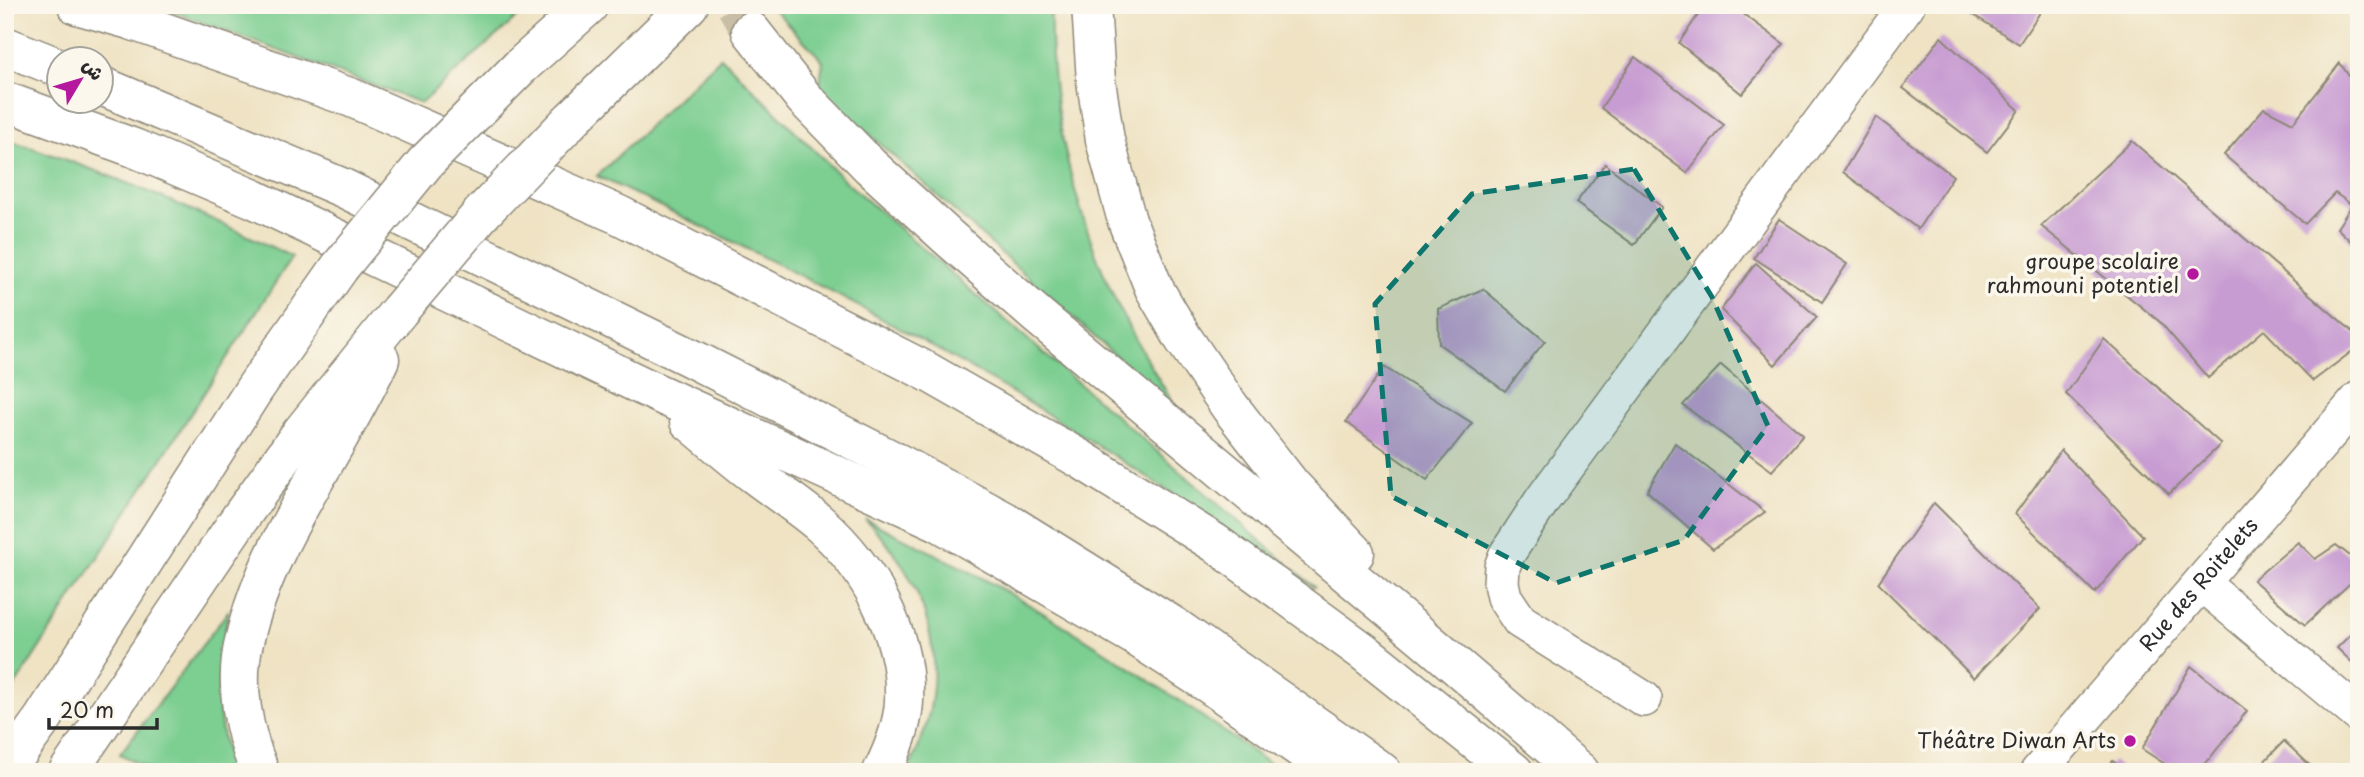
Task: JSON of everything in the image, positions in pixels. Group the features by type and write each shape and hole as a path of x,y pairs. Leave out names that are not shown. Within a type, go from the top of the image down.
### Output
{"highway":[{"path":"78,5 130,20 352,98 619,215 926,371 1082,460 1215,543 1364,652 1514,772"},
{"path":"5,771 42,720 255,388 340,267 425,163 520,67 589,5"},
{"path":"75,762 240,518 301,433 399,312 481,214 570,121 689,5"},
{"path":"1091,5 1096,81 1105,140 1127,221 1154,288 1182,338 1230,408 1291,485 1357,555 1425,639"},
{"path":"751,31 804,98 870,166 949,238 1580,772"},
{"path":"5,46 46,62"},
{"path":"116,92 343,188 900,464 1005,521 1175,626 1382,772"},
{"path":"5,102 134,148 254,199 655,392 951,528 1135,636 1209,684 1334,772"},
{"path":"260,772 245,729 240,686 243,643 274,556 357,407 380,361 399,312"},
{"path":"655,392 821,525 851,557 878,596 891,626 902,668 904,702 898,731 882,772"}],"street":[{"path":"1644,699 1520,621 1503,597 1502,575 1507,554 1543,499 1906,5"},
{"name":"Rue des Roitelets","path":"2038,772 2359,398"},
{"path":"2201,583 2359,715"}],"highlighted area":[{"path":"1634,169 1712,297 1768,426 1684,540 1556,583 1391,496 1375,304 1472,194"}],"green space":[{"path":"155,5 531,5 421,103"},
{"path":"770,5 1051,5 1054,83 1067,161 1077,199 1103,273 1119,308 1180,414 819,89 823,61"},
{"path":"721,57 846,182 1315,588 1098,446 965,365 783,267 597,176"},
{"path":"5,139 79,164 151,193 292,257 5,701"},
{"path":"865,519 980,577 1058,622 1171,695 1281,772 907,772 922,738 931,704 934,671 931,638 922,606 908,575 889,546"},
{"path":"229,610 219,691 222,732 233,772 154,772 120,754"}],"building":[{"path":"1705,5 1731,5 1784,44 1742,94 1679,43"},
{"path":"1958,5 2045,5 2019,44"},
{"path":"1941,37 2019,110 1987,152 1903,88"},
{"path":"1635,57 1724,125 1687,173 1601,108"},
{"path":"2340,63 2359,91 2359,249 2337,228 2352,205 2335,193 2305,224 2224,155 2264,108 2293,123"},
{"path":"1876,117 1953,176 1918,229 1843,172"},
{"name":"groupe scolaire rahmouni potentiel","path":"2132,141 2359,337 2359,346 2313,381 2264,330 2208,378 2160,322 2041,226"},
{"path":"1605,164 1662,207 1634,245 1576,203"},
{"path":"1779,219 1847,264 1822,302 1754,258"},
{"path":"1756,263 1817,317 1775,365 1721,310"},
{"path":"1483,289 1545,341 1505,391 1439,344 1438,309"},
{"path":"2104,339 2221,444 2169,494 2066,394"},
{"path":"1721,365 1803,435 1772,471 1683,405"},
{"path":"1384,367 1472,423 1427,480 1346,422"},
{"path":"1675,443 1765,512 1713,549 1647,491"},
{"path":"2061,450 2143,536 2095,593 2015,514"},
{"path":"1934,503 2040,609 1974,678 1878,583"},
{"path":"2298,542 2315,559 2336,545 2359,563 2359,575 2305,625 2253,580"},
{"path":"2359,626 2359,669 2337,648"},
{"path":"2191,666 2247,711 2199,772 2177,772 2142,749"},
{"path":"2284,741 2317,772 2254,772"},
{"path":"2113,761 2125,772 2102,772"}],"tunnel":[{"path":"735,5 751,31"}],"place":[{"name":"groupe scolaire rahmouni potentiel","path":"2193,274"},
{"name":"Théâtre Diwan Arts","path":"2130,741"}]}
